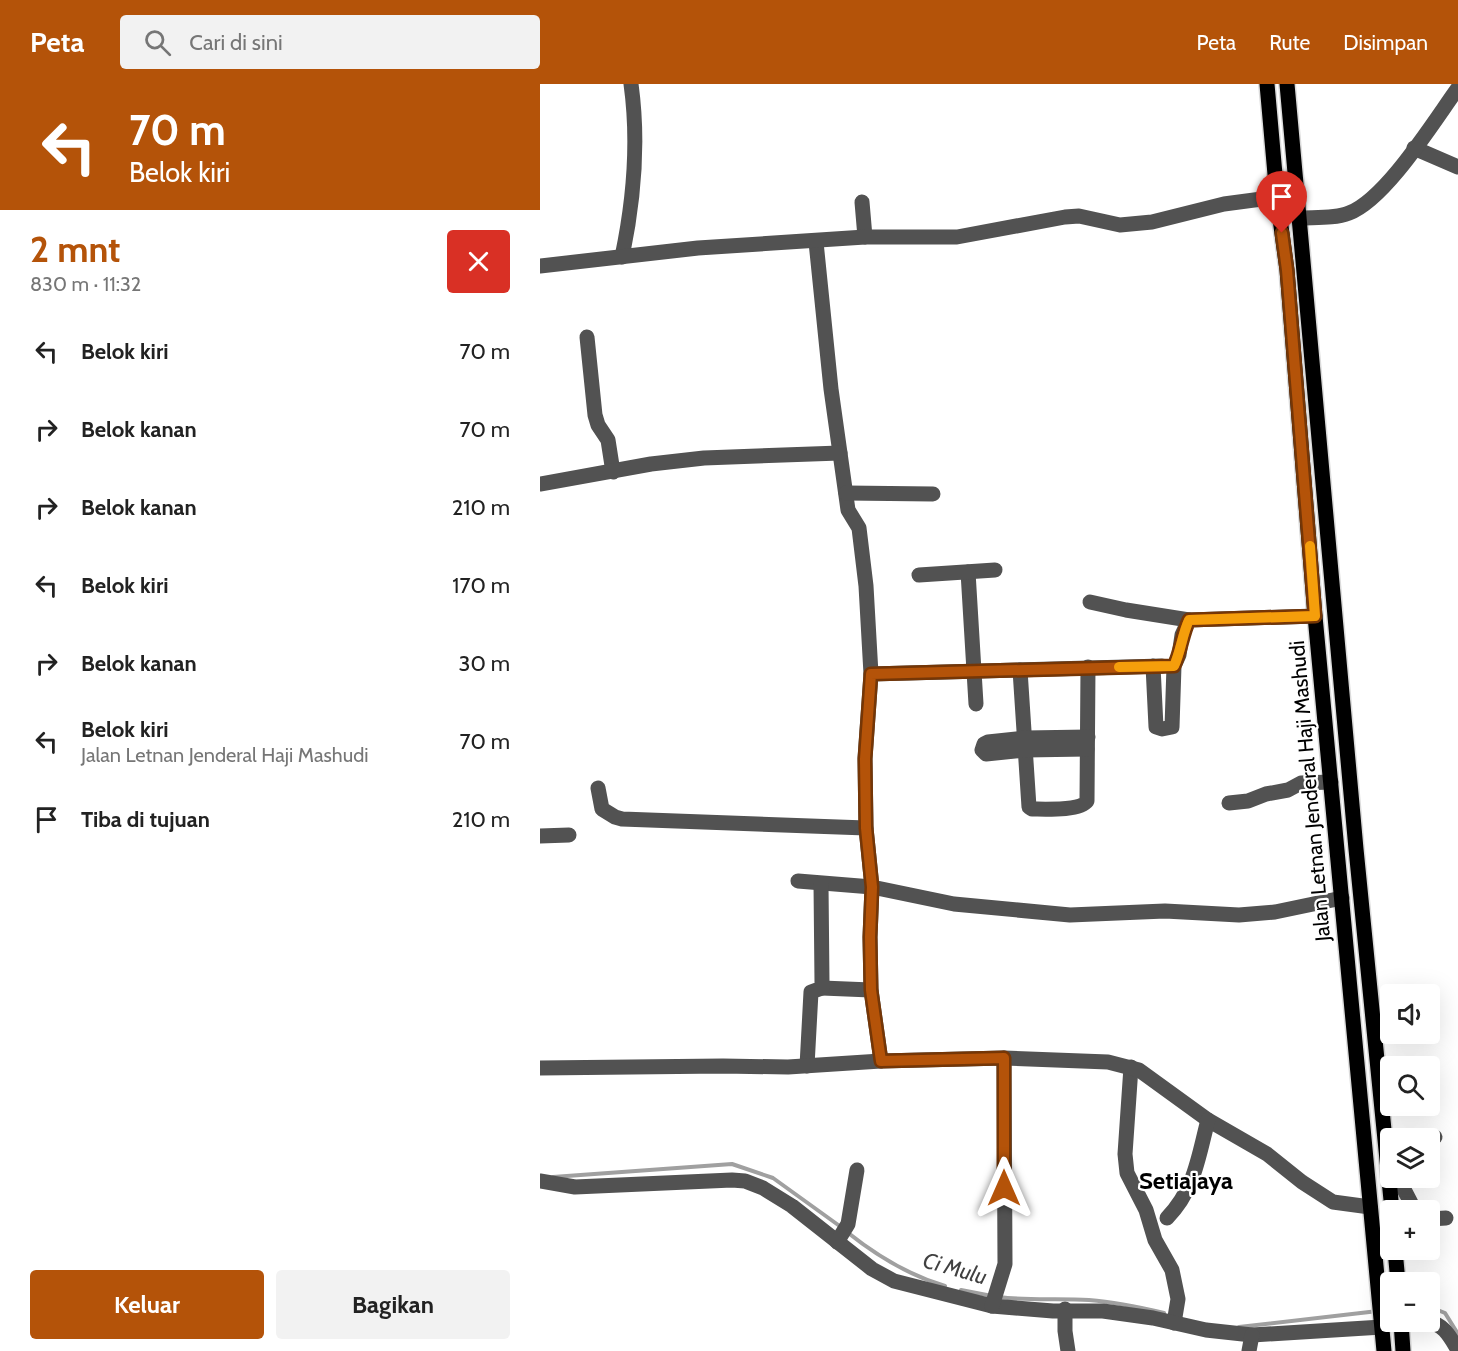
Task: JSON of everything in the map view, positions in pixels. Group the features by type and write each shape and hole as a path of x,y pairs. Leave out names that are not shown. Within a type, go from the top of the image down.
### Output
{"main road":[{"name":"Jalan Letnan Jenderal Haji Mashudi","path":"1267,84 1287,270 1315,616 1380,1309"},
{"name":"Jalan Letnan Jenderal Haji Mashudi","path":"1287,84 1356,849 1386,1128"},
{"path":"1269,107 1289,105"},
{"name":"Jalan Letnan Jenderal Haji Mashudi","path":"1382,1332 1384,1351"},
{"path":"1402,1332 1403,1351"}],"street":[{"path":"622,257 630,220 634,165 634,106 631,84"},
{"path":"1298,218 1338,217 1362,207 1390,181 1458,88"},
{"path":"1414,148 1458,167"},
{"path":"540,266 698,248 865,237 957,237 1079,216 1120,225 1152,222 1224,204 1278,197"},
{"path":"862,202 865,237"},
{"path":"816,242 831,389 848,510 859,528 866,586 871,674 865,759 866,828 872,887 871,990 881,1061"},
{"path":"587,337 595,416 608,440 613,472"},
{"path":"540,484 651,464 704,458 840,453"},
{"path":"846,493 933,494"},
{"path":"919,575 996,570"},
{"path":"968,572 975,704"},
{"path":"1090,602 1189,620 1315,616"},
{"path":"1153,666 1156,727 1162,729 1172,727 1174,666 1189,620"},
{"path":"871,674 1174,666"},
{"path":"1020,670 1030,808 1070,808 1085,805 1087,796 1088,667"},
{"path":"1025,744 1087,743"},
{"path":"1229,803 1248,801 1266,794 1288,790 1301,783 1331,782"},
{"path":"598,789 602,809 622,819 866,828"},
{"path":"540,836 569,835"},
{"path":"798,881 872,887 954,904 1070,915 1165,911 1239,915 1275,912 1342,898"},
{"path":"821,884 822,988"},
{"path":"807,1066 813,990 822,988 871,990"},
{"path":"540,1068 807,1066 881,1061 1004,1058 1087,1060 1131,1067 1161,1084 1208,1120 1268,1154 1302,1182 1333,1202 1370,1207"},
{"path":"994,1302 1002,1279 1006,1250 1004,1058"},
{"path":"1131,1067 1125,1154 1127,1173 1146,1210 1155,1240 1172,1270 1177,1291 1176,1317"},
{"path":"1167,1218 1190,1188 1208,1120"},
{"path":"843,1233 857,1170"},
{"path":"540,1181 575,1187 745,1181 764,1188 843,1233 872,1269 894,1281 994,1302 1059,1310 1176,1317 1206,1330 1252,1335 1380,1326"},
{"path":"1440,1218 1446,1218"},
{"path":"1059,1310 1068,1351"},
{"path":"1440,1326 1458,1350"},
{"path":"1249,1351 1252,1335"}],"waterway":[{"name":"Ci Mulu","path":"553,1177 732,1164 773,1178 841,1227"},
{"name":"Ci Mulu","path":"847,1232 893,1264 945,1286"},
{"name":"Ci Mulu","path":"961,1290 992,1296"},
{"name":"Ci Mulu","path":"999,1297 1099,1301 1164,1313"},
{"name":"Ci Mulu","path":"1239,1327 1378,1311"},
{"name":"Ci Mulu","path":"1440,1311 1445,1313 1458,1334"}],"slow traffic":[{"path":"1119,667 1174,666 1189,620 1315,616 1310,546"}],"district":[{"name":"Setiajaya","path":"1186,1181"}],"route":[{"path":"1004,1188 1004,1058 881,1061 871,990 872,887 866,828 865,759 871,674 1174,666 1189,620 1315,616 1287,270 1282,233"}]}
